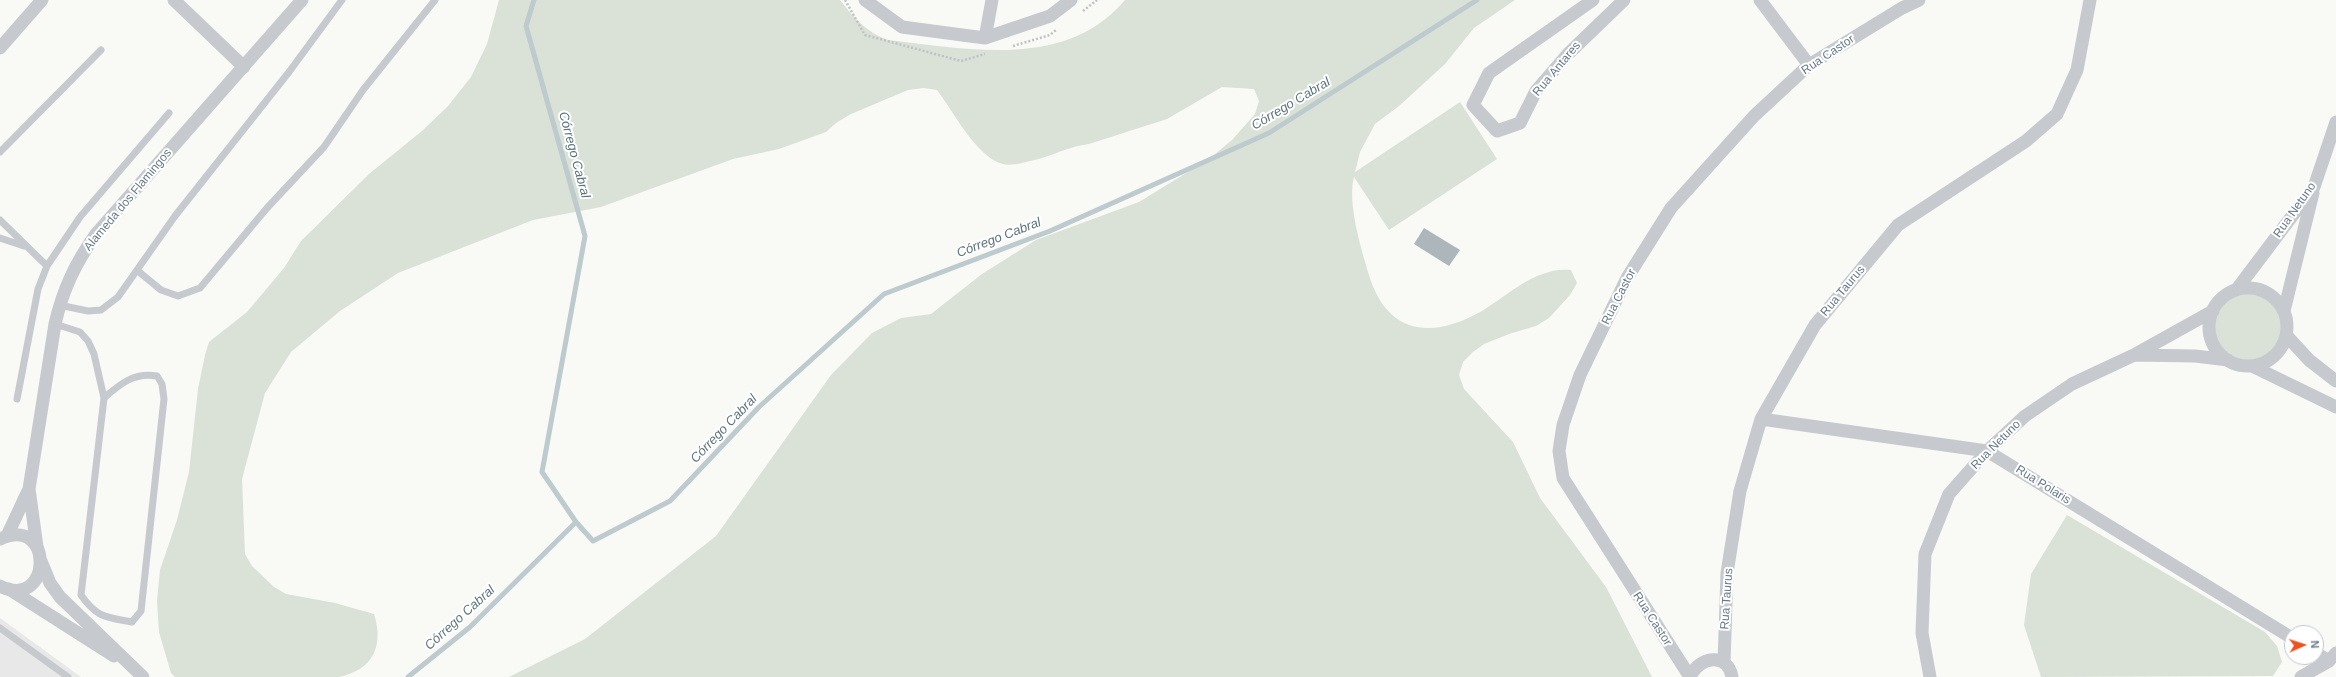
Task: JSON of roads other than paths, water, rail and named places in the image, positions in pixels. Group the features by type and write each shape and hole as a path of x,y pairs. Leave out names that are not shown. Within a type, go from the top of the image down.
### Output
{"street":[{"path":"0,48 42,0"},
{"path":"174,0 244,67"},
{"name":"Alameda dos Flamingos","path":"141,675 60,597 50,583 37,547 29,489 59,305 77,262 96,234 302,0"},
{"path":"865,0 902,27 985,38 1050,16 1071,0"},
{"path":"985,38 992,0"},
{"name":"Rua Antares","path":"1593,0 1489,73 1473,105 1497,131 1520,123 1536,91 1568,54 1624,0"},
{"path":"1760,0 1809,64"},
{"name":"Rua Castor","path":"1690,677 1563,478 1559,451 1563,425 1580,375 1628,278 1671,208 1754,116 1809,64 1902,8 1919,0"},
{"name":"Rua Taurus","path":"1724,663 1727,573 1740,491 1761,419 1815,325 1898,225 2026,141 2057,114 2077,70 2090,0"},
{"name":"Rua Netuno","path":"2237,289 2314,187 2336,122"},
{"path":"2284,311 2314,187"},
{"path":"2134,355 2195,356 2228,360 2240,365 2252,366 2264,363 2274,356 2282,347 2286,335 2287,323 2284,311 2270,294 2248,287 2237,289 2227,294 2213,311 2210,322 2212,339 2220,353 2228,360"},
{"name":"Rua Netuno","path":"1930,677 1922,633 1925,554 1949,494 1987,451 2025,416 2072,384 2134,355 2213,311"},
{"path":"2286,335 2309,360 2336,381"},
{"path":"2252,366 2336,407"},
{"name":"Rua Polaris","path":"1761,419 1987,451 2284,633"},
{"name":"Alameda dos Flamingos","path":"3,538 29,489"},
{"path":"3,538 23,536 37,547"},
{"path":"5,587 18,590 32,583 39,572 41,561"},
{"path":"5,587 141,675"},
{"path":"2301,677 2332,657"},
{"path":"1690,677 1694,669 1704,661 1716,660 1724,663 1732,672 1732,677"}],"lane":[{"path":"59,305 88,311 101,310 118,297 176,216 289,72 342,0"},
{"path":"138,271 161,290 178,296 200,288 267,208 324,146 363,90 435,0"},
{"path":"0,152 101,50"},
{"path":"17,399 38,289 47,266 80,217 169,113"},
{"path":"0,220 47,266"},
{"path":"0,238 28,247"},
{"path":"55,324 80,332 88,340 94,354 104,398 82,595 92,610 106,617 132,622 141,611 164,399 162,384 157,376 140,374 122,382 104,398"},
{"path":"0,628 68,677"}],"waterway":[{"name":"Córrego Cabral","path":"534,0 526,26 585,236 542,472 576,522"},
{"name":"Córrego Cabral","path":"408,677 470,627 576,522 593,541 670,501 759,407 884,294 1050,231 1269,133 1477,0"}]}
